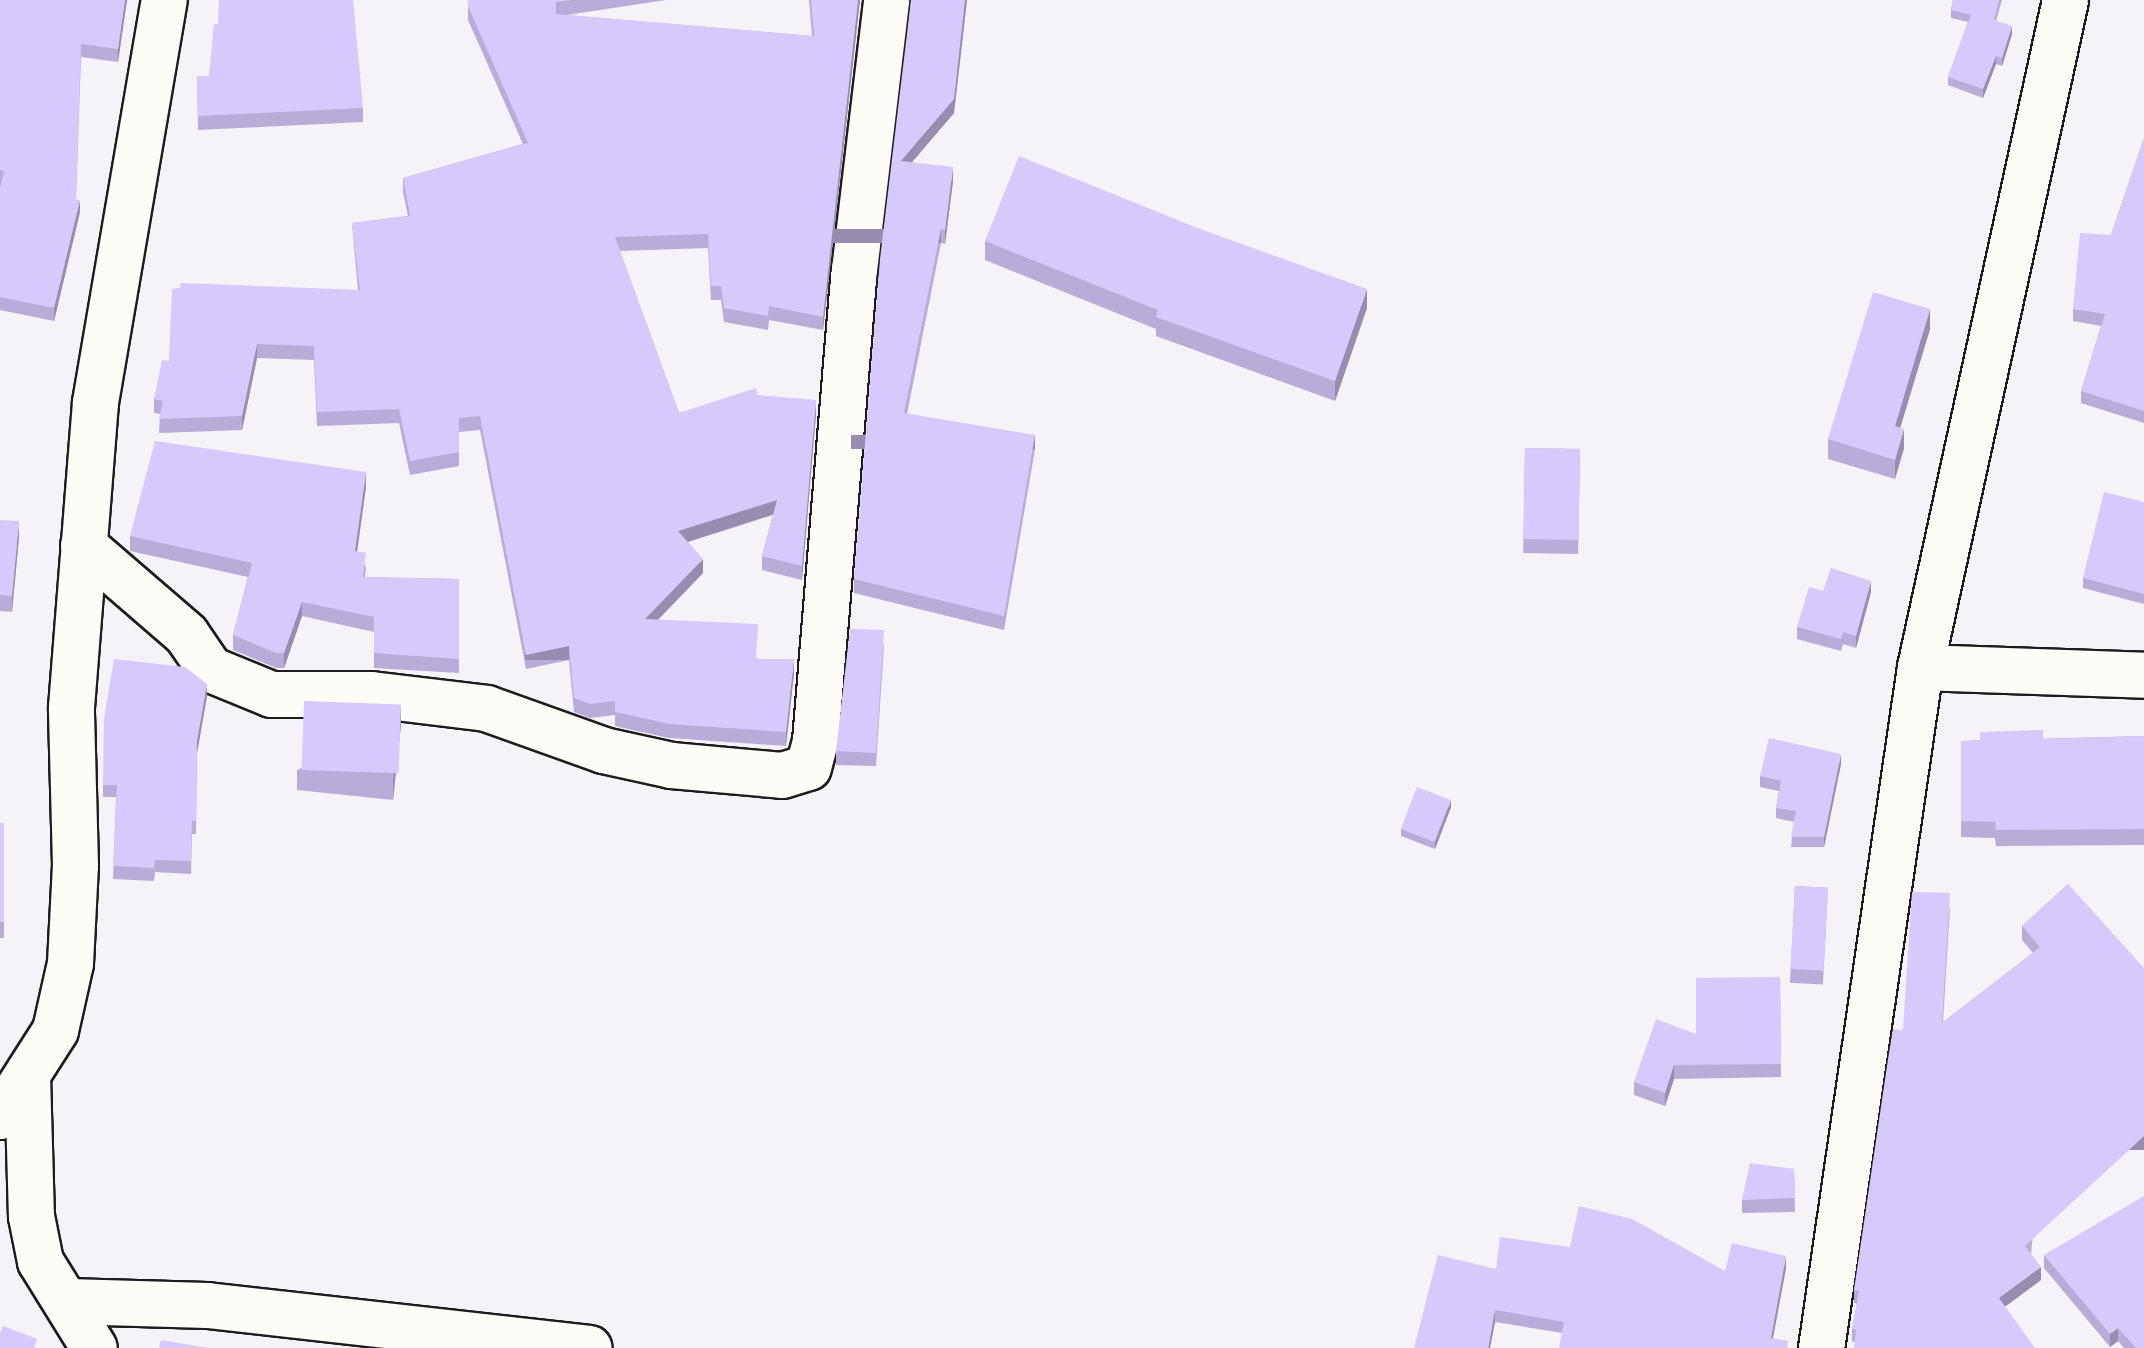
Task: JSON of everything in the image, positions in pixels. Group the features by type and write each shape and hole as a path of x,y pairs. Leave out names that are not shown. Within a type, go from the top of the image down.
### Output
{"street":[{"path":"0,1116 55,1030 70,962 75,865 71,708 94,402 164,0"},
{"path":"83,545 186,634 210,669 271,694 372,694 486,708 603,750 671,765 782,775 808,766 815,741 854,270 886,0"},
{"path":"1821,1348 1920,666 2065,0"},
{"path":"1920,666 2144,675"},
{"path":"28,1075 31,1216 40,1261 94,1348"},
{"path":"67,1301 207,1305 589,1348"}],"building":[{"path":"0,0 125,0 118,49 81,44 76,199 80,200 54,308 0,297 0,188 4,171 0,170"},
{"path":"219,0 353,0 363,108 198,116 197,76 209,76"},
{"path":"468,0 572,0 556,2 556,14 814,36 811,0 858,0 823,317 769,306 768,316 724,308 721,286 711,286 708,234 615,237 679,413 756,388 757,395 816,400 802,566 762,556 777,500 678,531 703,559 645,619 758,624 756,659 794,659 786,732 669,724 615,712 615,701 590,704 574,698 569,646 526,655 480,416 459,418 459,452 410,461 399,409 317,412 314,346 257,344 242,416 159,419 163,401 154,399 162,360 169,361 172,289 180,288 181,283 360,290 352,223 410,216 403,178 528,143"},
{"path":"911,0 965,0 954,99 901,161 953,167 945,230 941,229 904,413 1035,435 1004,616 854,579 880,259"},
{"path":"1953,0 1999,0 1994,20 2012,26 2002,58 1996,56 1983,89 1948,77 1971,15 1951,10"},
{"path":"2144,138 2144,411 2081,391 2105,314 2073,309 2080,233 2111,235"},
{"path":"1019,156 1200,229 1367,289 1335,381 1156,317 1158,310 985,241"},
{"path":"1873,292 1930,309 1895,426 1904,429 1895,460 1828,439"},
{"path":"155,441 366,472 355,551 366,553 363,577 459,579 459,659 374,653 374,617 302,602 284,653 233,635 252,563 130,536"},
{"path":"1525,448 1580,449 1578,540 1523,539"},
{"path":"2104,492 2144,502 2144,594 2083,578"},
{"path":"0,520 19,521 12,596 0,595"},
{"path":"1831,568 1871,581 1856,636 1843,632 1841,639 1797,627 1809,587 1823,591"},
{"path":"850,629 884,630 876,753 836,751"},
{"path":"114,659 185,667 207,684 197,741 191,861 155,860 154,868 113,866 117,785 103,785 104,719"},
{"path":"304,701 401,704 399,773 302,770"},
{"path":"2043,730 2043,739 2144,736 2144,829 1996,830 1995,822 1961,821 1961,741 1980,740 1980,732"},
{"path":"1769,738 1841,754 1824,837 1791,837 1796,811 1776,808 1781,781 1760,776"},
{"path":"1417,787 1451,800 1434,842 1401,829"},
{"path":"0,823 4,823 4,922 0,922"},
{"path":"2068,884 2144,968 2144,1136 2025,1246 2041,1267 1999,1298 2035,1348 1854,1348 1856,1330 1852,1329 1859,1291 1854,1290 1888,1059 1893,1029 1903,1030 1912,892 1950,893 1942,1023 2040,947 2022,926"},
{"path":"1795,886 1828,888 1824,971 1791,969"},
{"path":"1780,977 1781,1064 1674,1065 1665,1093 1634,1082 1656,1019 1696,1034 1696,978"},
{"path":"1750,1163 1794,1169 1795,1198 1742,1200"},
{"path":"2144,1196 2144,1348 2136,1348 2118,1328 2110,1334 2044,1255"},
{"path":"1579,1206 1632,1219 1725,1271 1732,1243 1786,1256 1771,1338 1788,1341 1787,1348 1559,1348 1564,1322 1495,1310 1488,1348 1414,1348 1438,1255 1496,1269 1500,1237 1570,1247"},
{"path":"3,1326 37,1339 34,1348 0,1348"},
{"path":"161,1340 208,1348 159,1348"}]}
